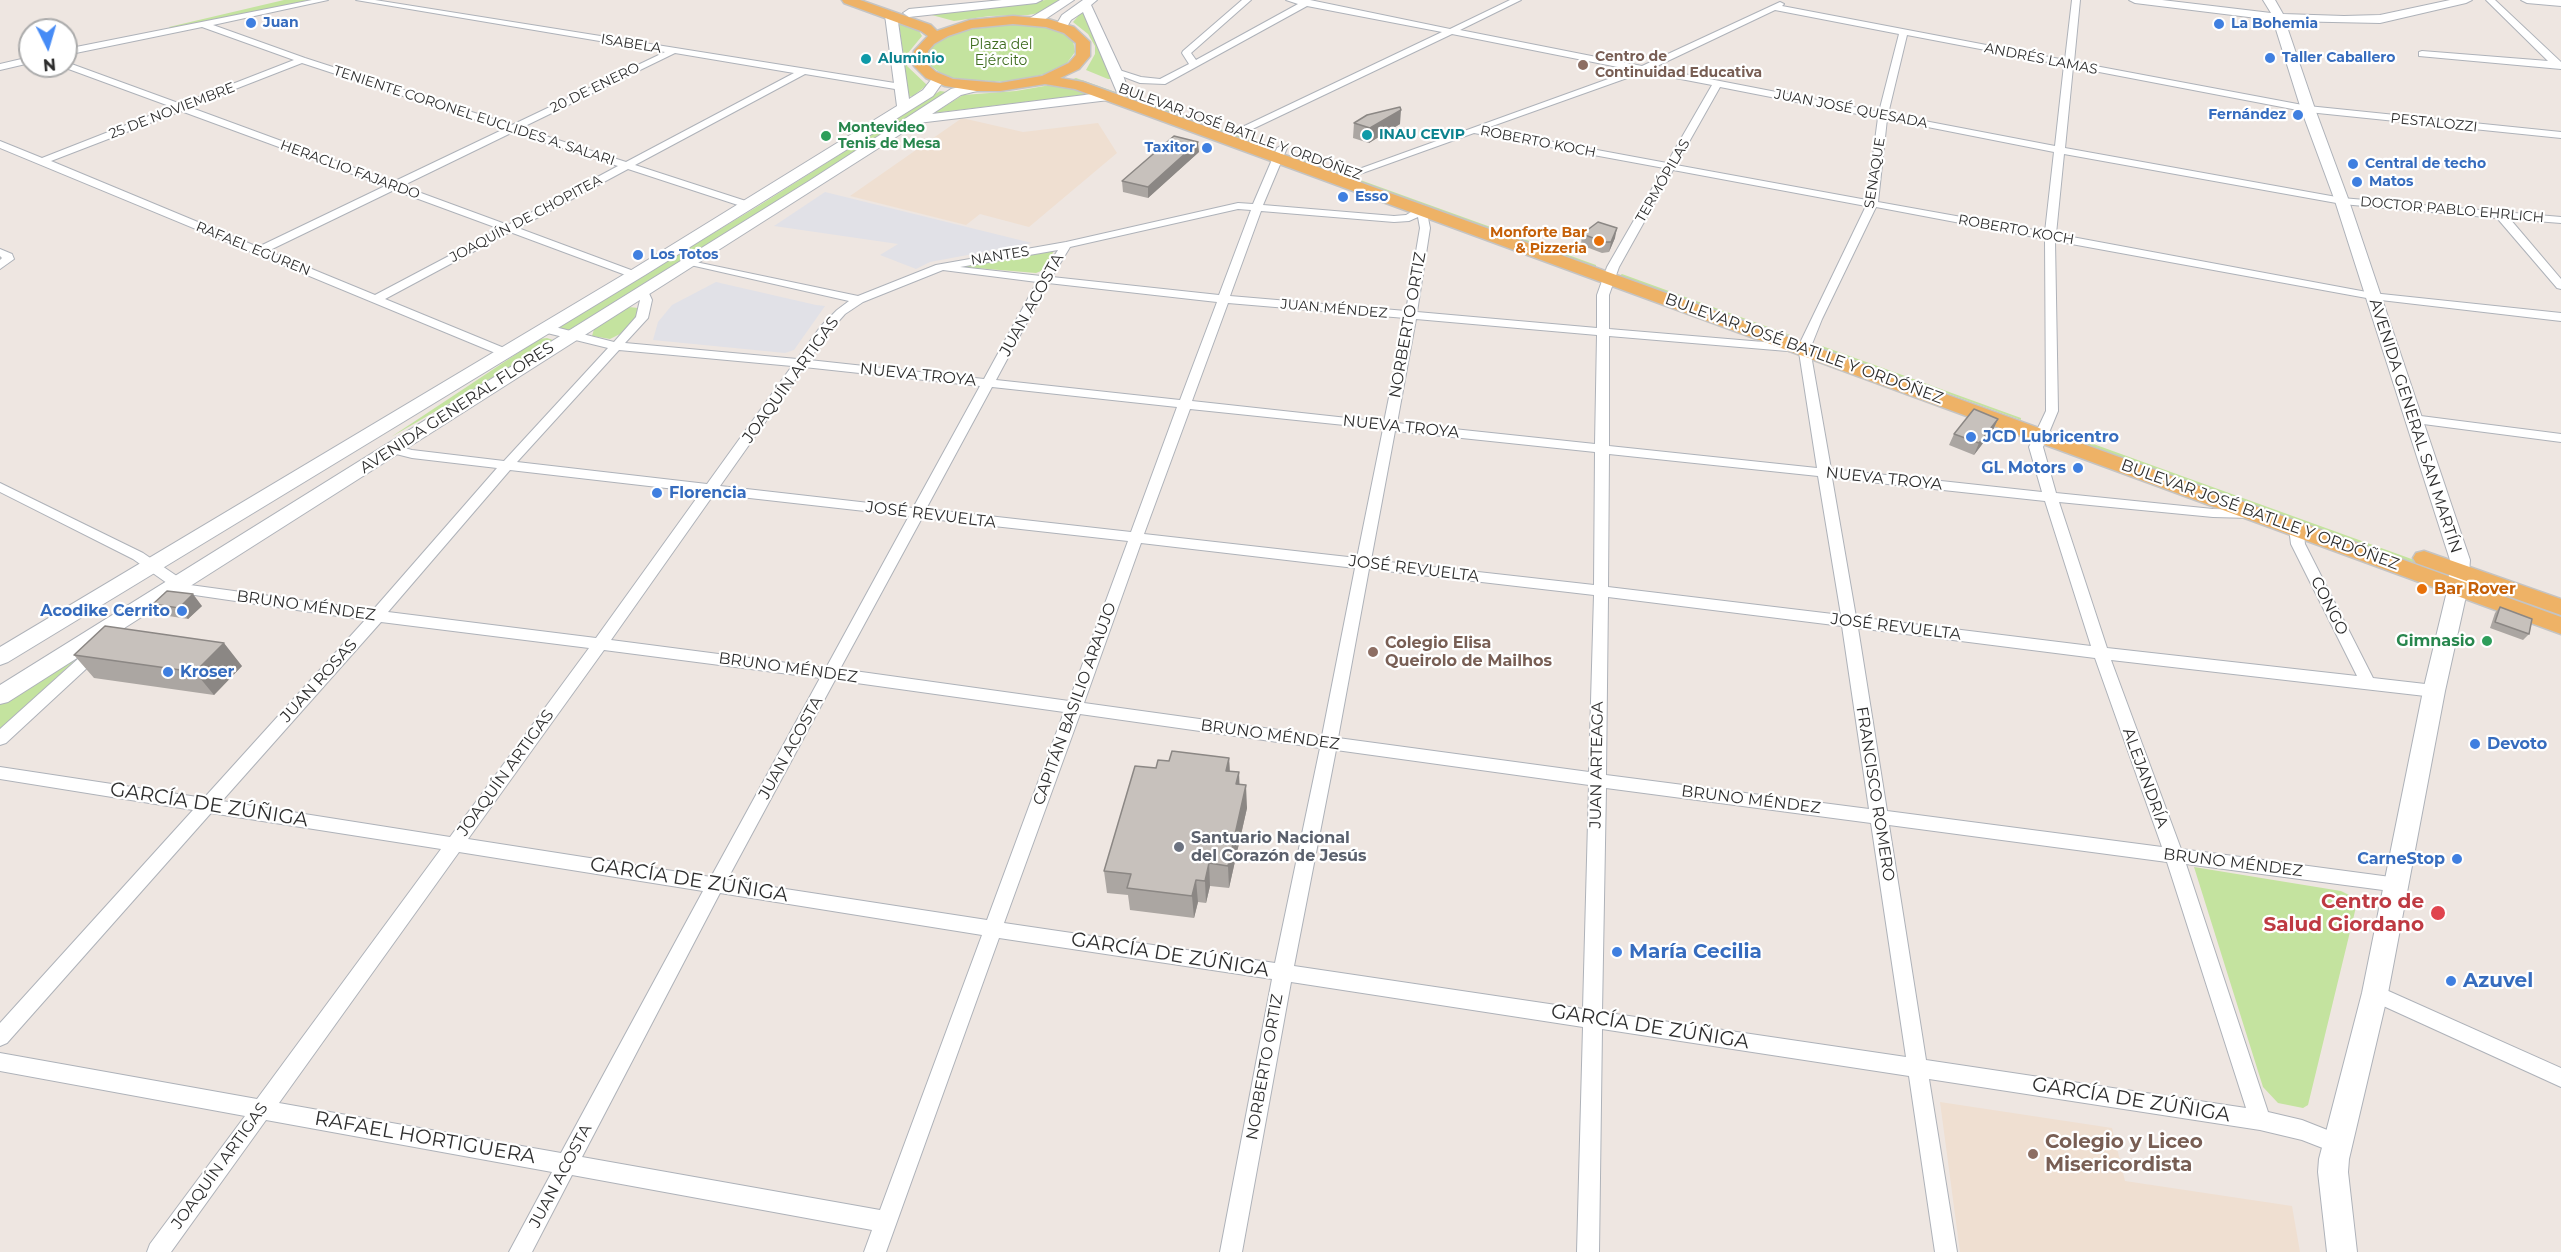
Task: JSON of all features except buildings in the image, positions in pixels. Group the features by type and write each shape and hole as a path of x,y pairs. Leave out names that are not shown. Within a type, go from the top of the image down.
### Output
{"main road":[{"path":"848,0 926,28 936,37"},
{"path":"875,0 939,23 960,27"},
{"path":"909,13 1036,0"},
{"path":"1034,21 1068,0"},
{"path":"2135,0 2279,18 2380,19 2466,0"},
{"name":"AVENIDA GENERAL SAN MARTÍN","path":"2269,0 2279,18 2308,109 2343,201 2372,296 2458,552 2459,579 2434,691 2398,885 2375,993 2337,1144 2333,1172 2342,1252"},
{"path":"2527,0 2561,3"},
{"path":"1061,27 1066,18 1088,2 1116,72 1116,93"},
{"path":"891,15 901,87 909,114"},
{"path":"939,79 925,71 919,62 924,46 936,37 960,27 991,21 1034,21 1061,27 1075,33 1083,42 1083,56 1074,66"},
{"name":"BULEVAR JOSÉ BATLLE Y ORDÓÑEZ","path":"939,79 976,87 1011,87 1045,80 1074,66 1079,73 1116,93 1280,153 1422,210 1610,272"},
{"name":"AVENIDA GENERAL FLORES","path":"0,657 164,575 393,449 690,262 909,114 939,79"},
{"name":"BULEVAR JOSÉ BATLLE Y ORDÓÑEZ","path":"1045,80 1068,82 1116,93 1239,132 1280,153 1353,173 1610,272 2459,579 2561,626"},
{"name":"AVENIDA GENERAL FLORES","path":"0,696 126,618 164,575 291,482 547,329 748,205 909,114 956,92 976,87"},
{"name":"AVENIDA GENERAL FLORES","path":"909,114 1116,93"},
{"name":"BULEVAR JOSÉ BATLLE Y ORDÓÑEZ","path":"2044,429 2296,528 2459,579 2561,607"},
{"path":"75,649 94,628 158,587 164,575"}],"street":[{"path":"78,50 324,0"},
{"name":"ISABELA","path":"360,0 901,87"},
{"path":"1194,64 1186,53 1247,0"},
{"name":"JUAN JOSÉ QUESADA","path":"1290,0 2059,150 2343,201"},
{"path":"1239,132 1517,0"},
{"path":"1353,173 1641,69 1788,0"},
{"name":"ALEJANDRÍA","path":"2076,0 2050,236 2052,411 2036,447 2037,455 2101,653 2174,855 2260,1120"},
{"path":"2490,0 2559,66"},
{"path":"1116,72 1140,80 1162,82 1217,54 1308,2"},
{"name":"ANDRÉS LAMAS","path":"1773,7 2308,109"},
{"name":"TENIENTE CORONEL EUCLIDES A. SALARI","path":"202,24 302,60 748,205"},
{"name":"SENAQUE","path":"1806,343 1872,204 1883,115 1903,33"},
{"name":"20 DE ENERO","path":"259,251 673,51"},
{"path":"2422,54 2559,66"},
{"name":"25 DE NOVIEMBRE","path":"43,161 302,60"},
{"path":"0,67 18,63"},
{"name":"HERACLIO FAJARDO","path":"78,70 634,275"},
{"name":"JOAQUÍN DE CHOPITEA","path":"377,299 802,72"},
{"name":"TERMÓPILAS","path":"1610,272 1672,167 1717,84"},
{"name":"PESTALOZZI","path":"2308,109 2561,135"},
{"name":"ROBERTO KOCH","path":"1473,130 2372,296 2561,317"},
{"name":"RAFAEL EGUREN","path":"0,144 505,353"},
{"name":"CAPITÁN BASILIO ARAUJO","path":"875,1252 1257,207 1280,153"},
{"name":"DOCTOR PABLO EHRLICH","path":"2343,201 2561,220"},
{"name":"NANTES","path":"859,300 936,268 1066,245 1238,206 1394,219 1409,218 1422,210"},
{"name":"NORBERTO ORTIZ","path":"1231,1252 1282,972 1390,426 1425,228 1422,210"},
{"path":"2500,214 2561,286"},
{"name":"JUAN ACOSTA","path":"520,1252 716,884 1044,280 1066,245"},
{"path":"0,252 8,256 8,259 0,266"},
{"path":"690,262 859,300"},
{"name":"JUAN MÉNDEZ","path":"936,268 1225,299 1603,332 1806,343"},
{"name":"JUAN ARTEAGA","path":"1588,1252 1601,591 1603,295 1610,272"},
{"name":"JUAN ROSAS","path":"0,1037 377,616 466,510 642,318 646,300 643,291"},
{"name":"JOAQUÍN ARTIGAS","path":"158,1252 600,644 832,320 859,300"},
{"name":"NUEVA TROYA","path":"547,329 617,346 801,363 2050,497 2213,513 2257,514"},
{"name":"FRANCISCO ROMERO","path":"1806,343 1824,472 1946,1252"},
{"path":"2414,419 2561,438"},
{"name":"JOSÉ REVUELTA","path":"393,449 412,454 1135,539 1364,563 2101,653 2434,691"},
{"name":"BRUNO MÉNDEZ","path":"0,487 138,556 186,589 377,616 832,674 1597,780 2398,885"},
{"name":"CONGO","path":"2296,528 2298,544 2368,683"},
{"path":"0,739 108,640 126,618"},
{"name":"GARCÍA DE ZÚÑIGA","path":"0,773 994,928 2260,1120 2302,1130 2337,1144"},
{"path":"2375,993 2561,1078"},
{"name":"RAFAEL HORTIGUERA","path":"0,1062 886,1222"}],"shaded area":[{"path":"962,118 1023,132 1098,123 1117,153 1029,227 980,214 966,225 850,196"},
{"path":"825,192 1032,243 930,262 916,269 880,255 898,244 774,226"},
{"path":"716,282 825,306 794,350 785,353 653,340 658,322 672,305"},
{"name":"Colegio y Liceo Misericordista","path":"1940,1102 2112,1128 2125,1181 2292,1206 2300,1252 1960,1252"}],"green space":[{"path":"284,0 309,0 171,29 169,27"},
{"path":"1060,0 1039,13 1028,15 990,16 954,21 928,14"},
{"path":"1085,12 1112,79 1086,70 1095,54 1095,46 1088,34 1073,22"},
{"name":"Plaza del Ejército","path":"1001,23 1040,25 1060,31 1073,40 1075,52 1067,63 1049,73 1010,82 955,79 945,76 931,66 927,55 942,38 974,27"},
{"path":"899,24 919,31 922,36 908,53 907,66 927,85 909,97"},
{"path":"1076,78 1273,149 1270,150 1073,79"},
{"path":"1056,84 1066,85 1090,94 934,113 963,95 1016,91"},
{"path":"940,91 947,92 764,210 569,330 556,328 760,205"},
{"path":"1291,155 1596,266 1593,267 1288,156"},
{"path":"1054,251 1041,271 1036,273 964,267 965,265"},
{"path":"1622,274 1790,335 1791,336 1619,276"},
{"path":"629,307 638,308 638,316 620,334 610,339 592,336 594,329"},
{"path":"539,339 553,340 391,437"},
{"path":"1822,346 2021,418 2021,420 1819,347"},
{"path":"2063,433 2442,570 2444,573 2441,574 2060,435"},
{"path":"84,652 0,729 0,702"},
{"path":"2194,867 2341,891 2355,902 2356,907 2308,1105 2303,1108 2278,1103 2263,1087"}],"place":[{"name":"Juan","path":"251,23"},
{"name":"La Bohemia","path":"2219,24"},
{"name":"Taller Caballero","path":"2270,58"},
{"name":"Aluminio","path":"866,59"},
{"name":"Centro de Continuidad Educativa","path":"1583,65"},
{"name":"Fernández","path":"2298,115"},
{"name":"INAU CEVIP","path":"1367,135"},
{"name":"Montevideo Tenis de Mesa","path":"826,136"},
{"name":"Taxitor","path":"1207,148"},
{"name":"Central de techo","path":"2353,164"},
{"name":"Matos","path":"2357,182"},
{"name":"Esso","path":"1343,197"},
{"name":"Monforte Bar & Pizzeria","path":"1599,241"},
{"name":"Los Totos","path":"638,255"},
{"name":"JCD Lubricentro","path":"1971,437"},
{"name":"GL Motors","path":"2078,468"},
{"name":"Florencia","path":"657,493"},
{"name":"Bar Rover","path":"2422,589"},
{"name":"Acodike Cerrito","path":"182,611"},
{"name":"Gimnasio","path":"2487,641"},
{"name":"Colegio Elisa Queirolo de Mailhos","path":"1373,652"},
{"name":"Kroser","path":"168,672"},
{"name":"Devoto","path":"2475,744"},
{"name":"Santuario Nacional del Corazón de Jesús","path":"1179,847"},
{"name":"CarneStop","path":"2457,859"},
{"name":"Centro de Salud Giordano","path":"2438,913"},
{"name":"María Cecilia","path":"1617,952"},
{"name":"Azuvel","path":"2451,981"},
{"name":"Colegio y Liceo Misericordista","path":"2033,1154"}]}
